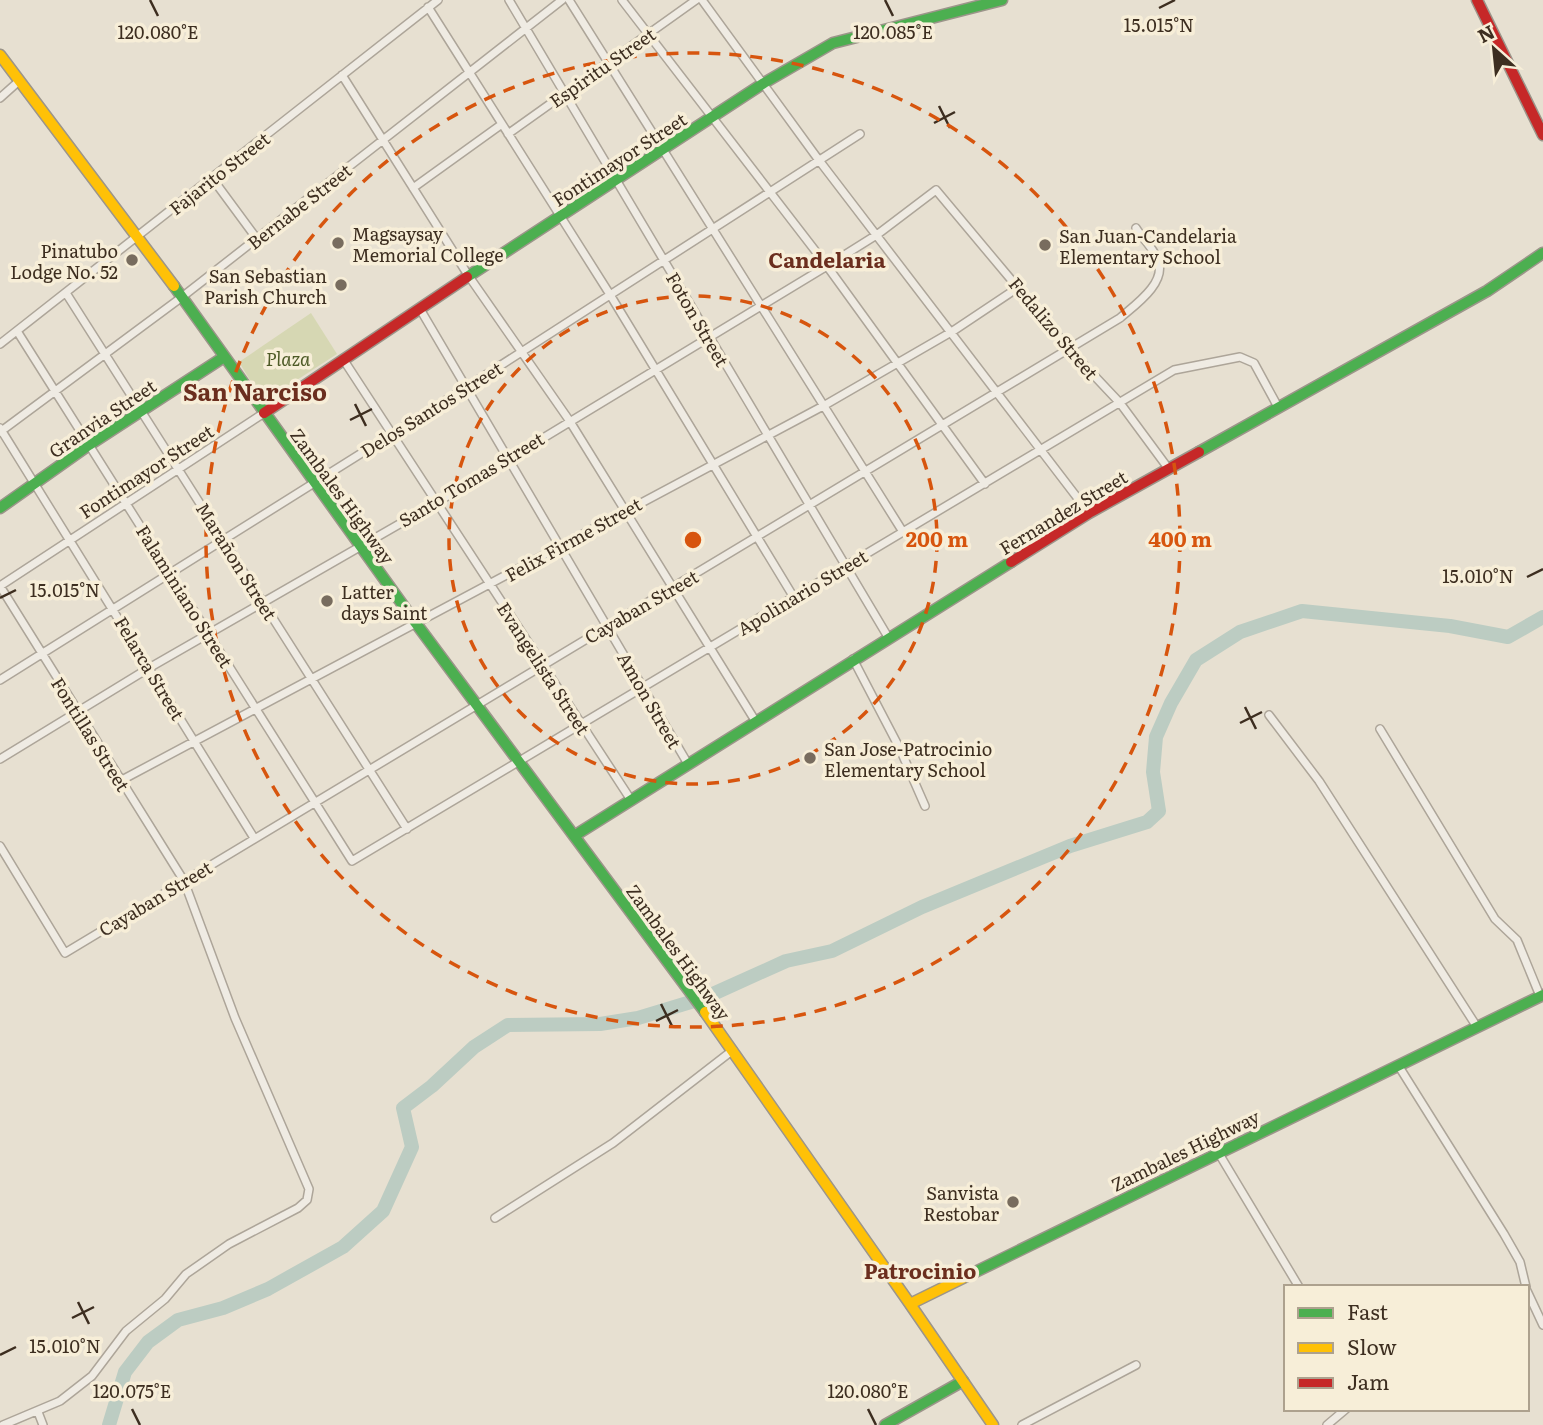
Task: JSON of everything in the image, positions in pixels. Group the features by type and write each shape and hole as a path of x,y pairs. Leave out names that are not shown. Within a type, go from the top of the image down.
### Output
{"street":[{"name":"Fajarito Street","path":"0,344 438,0"},
{"name":"Foton Street","path":"509,0 888,637"},
{"name":"Bernabe Street","path":"1,431 182,297 562,0"},
{"path":"569,0 903,532"},
{"path":"622,0 827,266 985,484"},
{"name":"Espiritu Street","path":"508,134 696,0"},
{"path":"702,0 818,159 953,331 1088,513"},
{"name":"Fontimayor Street","path":"0,586 468,275 764,83 833,43 1002,0"},
{"path":"1477,0 1542,132"},
{"path":"428,7 560,215 793,596"},
{"name":"Zambales Highway","path":"0,55 182,297 415,622 733,1050 910,1304 1541,995"},
{"path":"342,75 468,275 569,420 675,587 756,722"},
{"path":"0,99 19,81"},
{"path":"413,188 502,124"},
{"name":"Delos Santos Street","path":"0,680 467,387 662,258 860,134"},
{"path":"212,178 257,239"},
{"name":"Santo Tomas Street","path":"0,759 76,711 359,544 436,503 827,266 878,234 936,190"},
{"name":"Fedalizo Street","path":"936,190 1070,350 1120,403 1168,468"},
{"name":"Cayaban Street","path":"0,846 65,953 606,625 675,587 866,472 997,390 1070,350 1137,304 1159,275 1159,261 1136,228"},
{"name":"Fernandez Street","path":"574,836 1088,513 1487,291 1543,253"},
{"name":"Felix Firme Street","path":"120,781 825,405 953,331 1019,287"},
{"name":"Marañon Street","path":"66,293 407,829"},
{"name":"Amon Street","path":"420,309 688,764"},
{"name":"Falaminiano Street","path":"17,331 352,861"},
{"name":"Granvia Street","path":"0,508 140,410 224,357"},
{"name":"Apolinario Street","path":"352,861 793,596 1041,453 1174,370 1240,357 1254,362 1278,407"},
{"name":"Evangelista Street","path":"342,359 631,800"},
{"name":"Felarca Street","path":"1,431 71,539 254,838"},
{"name":"Fontillas Street","path":"0,586 184,881 235,1018 309,1189 307,1200 298,1208 229,1244 186,1274 165,1299 126,1331 92,1376 60,1401 3,1425"},
{"path":"853,659 900,749 925,806"},
{"path":"1269,715 1319,781 1477,1027"},
{"path":"1380,729 1495,919 1517,940 1541,995"},
{"path":"495,1218 613,1143 733,1050"},
{"path":"1398,1065 1504,1234 1520,1262 1526,1285"},
{"path":"1218,1151 1298,1285"},
{"path":"1529,1294 1543,1325"},
{"path":"910,1304 993,1425"},
{"path":"1022,1425 1136,1365"},
{"path":"885,1425 963,1381"},
{"path":"1326,1425 1344,1411"},
{"path":"38,1412 43,1425"}],"green space":[{"name":"Plaza","path":"311,313 337,354 263,402 239,362"}],"waterway":[{"path":"109,1425 125,1372 148,1342 178,1320 223,1308 268,1289 343,1247 383,1211 412,1147 403,1108 432,1086 474,1047 508,1025 600,1024 638,1018 704,998 786,961 832,951 922,907 1070,846 1147,822 1159,811 1153,772 1156,737 1171,703 1196,660 1240,632 1302,611 1450,626 1508,637 1543,617"}],"traffic: fast":[{"path":"467,277 764,83 833,43 1002,0"},
{"path":"1199,452 1487,291 1543,253"},
{"path":"174,286 415,622 705,1012"},
{"path":"0,508 89,445 224,357"},
{"path":"574,836 1011,562"},
{"path":"967,1276 1543,995"},
{"path":"885,1425 963,1381"}],"traffic: slow":[{"path":"0,55 174,286"},
{"path":"705,1012 910,1304 967,1276"},
{"path":"910,1304 993,1425"}],"traffic: jam":[{"path":"1477,0 1543,135"},
{"path":"264,413 467,277"},
{"path":"1011,562 1089,513 1199,452"}],"place":[{"name":"Magsaysay Memorial College","path":"338,243"},
{"name":"San Juan-Candelaria Elementary School","path":"1045,245"},
{"name":"Pinatubo Lodge No. 52","path":"132,260"},
{"name":"San Sebastian Parish Church","path":"341,285"},
{"name":"Latter days Saint","path":"327,601"},
{"name":"San Jose-Patrocinio Elementary School","path":"810,758"},
{"name":"Sanvista Restobar","path":"1013,1202"}],"district":[{"name":"Candelaria","path":"827,258"},
{"name":"San Narciso","path":"255,390"},
{"name":"Patrocinio","path":"920,1269"}]}
